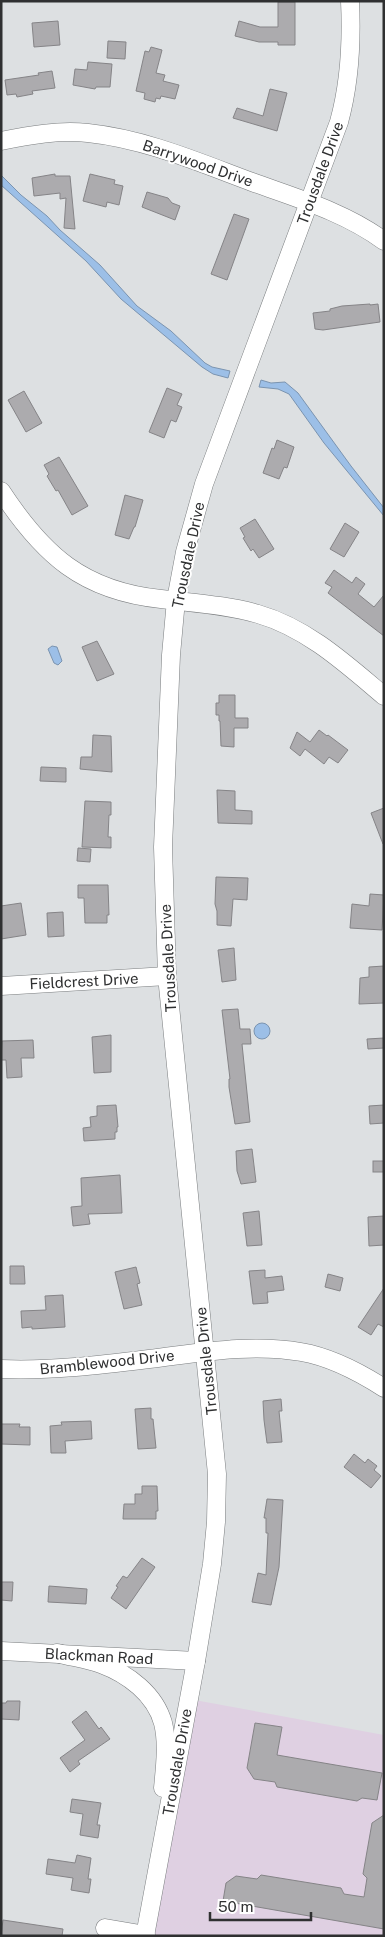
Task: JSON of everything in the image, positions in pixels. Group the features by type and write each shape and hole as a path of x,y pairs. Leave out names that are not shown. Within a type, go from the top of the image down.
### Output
{"street":[{"name":"Trousdale Drive","path":"145,1935 196,1661 212,1564 216,1522 217,1474 167,976 163,847 170,674 176,600 185,552 204,484 336,133 346,94 351,59 350,1"},
{"name":"Barrywood Drive","path":"1,141 61,132 88,133 125,139 172,153 310,203 359,225 384,240"},
{"path":"1,491 24,525 41,544 75,571 98,584 123,592 249,612 282,623 330,652 384,696"},
{"name":"Fieldcrest Drive","path":"1,986 167,976"},
{"name":"Bramblewood Drive","path":"1,1369 70,1368 206,1352 262,1348 302,1352 351,1369 384,1388"},
{"name":"Blackman Road","path":"1,1651 196,1661"},
{"path":"57,1653 100,1664 126,1676 145,1693 160,1716 164,1730 164,1775 153,1897"},
{"path":"106,1928 145,1935"}],"shaded area":[{"path":"189,1699 384,1735 384,1936 147,1936"}],"water":[{"path":"1,175 100,265 137,306 171,331 205,363 212,367 230,371 228,378 213,374 202,367 121,299 86,261 1,185"},
{"path":"261,380 271,383 285,382 298,393 384,508 384,516 324,443 289,394 278,389 259,387"},
{"path":"52,646 57,647 62,661 58,665 54,663 48,649"},
{"path":"262,1023 270,1031 262,1039 254,1031"}],"building":[{"path":"278,2 295,2 295,45 278,45 278,42 259,42 235,36 239,21 260,27 278,27"},
{"path":"58,21 60,45 34,47 32,23"},
{"path":"108,41 126,42 125,59 107,58"},
{"path":"151,47 162,50 156,73 165,75 163,81 179,85 175,99 161,96 160,99 156,98 155,102 144,99 145,93 136,91 145,51 149,52"},
{"path":"88,62 112,64 110,87 96,87 95,89 73,85 75,69 87,70"},
{"path":"52,71 55,88 32,91 33,94 17,97 16,94 7,95 5,80"},
{"path":"270,89 287,93 277,131 233,118 237,108 263,116"},
{"path":"55,174 55,176 70,176 75,229 64,228 66,198 60,199 60,193 34,196 32,178"},
{"path":"90,174 115,180 114,184 123,186 119,205 107,202 106,207 83,201"},
{"path":"147,192 168,198 172,203 180,206 175,220 142,207"},
{"path":"234,214 249,219 227,280 211,274"},
{"path":"378,304 380,322 323,330 315,329 313,313 330,311 330,309 342,306"},
{"path":"167,388 182,394 177,405 182,407 176,422 171,420 164,438 149,432"},
{"path":"24,391 42,423 26,432 8,400"},
{"path":"277,440 294,447 287,468 284,467 279,479 263,473"},
{"path":"59,457 88,506 72,515 58,490 56,491 47,476 49,474 44,465"},
{"path":"125,495 143,500 135,527 129,539 115,535"},
{"path":"255,519 274,549 259,558 253,549 251,551 243,538 245,537 240,528"},
{"path":"345,523 359,532 344,557 330,549"},
{"path":"334,570 352,583 356,577 365,584 358,594 374,607 384,595 384,636 328,593 332,587 325,583"},
{"path":"97,641 114,674 97,681 82,647"},
{"path":"219,695 235,695 235,718 248,718 248,728 234,728 234,747 221,746 220,721 219,715 216,715 216,703 219,703"},
{"path":"319,730 348,750 338,763 329,757 324,764 305,749 300,756 290,748 297,732 310,742"},
{"path":"93,735 111,736 112,772 80,769 81,757 92,757"},
{"path":"41,767 66,768 66,782 40,781"},
{"path":"217,790 235,791 235,810 252,811 252,824 218,823"},
{"path":"85,801 111,802 108,837 111,837 111,848 82,847"},
{"path":"384,808 384,844 383,844 371,813"},
{"path":"78,848 91,849 90,862 77,861"},
{"path":"216,877 248,878 247,900 233,899 231,926 217,925 215,904"},
{"path":"78,885 108,885 109,915 107,915 107,923 85,923 84,898 78,898"},
{"path":"370,894 384,895 382,930 350,928 352,904 369,906"},
{"path":"21,903 26,935 1,939 1,906"},
{"path":"63,912 64,936 48,937 47,913"},
{"path":"234,948 236,980 222,982 218,950"},
{"path":"384,966 384,1003 359,1004 360,978 369,977 369,967"},
{"path":"238,1009 240,1029 250,1029 251,1044 242,1044 250,1122 235,1124 229,1087 230,1079 222,1010"},
{"path":"111,1035 111,1072 94,1073 92,1037"},
{"path":"384,1038 384,1048 368,1049 367,1039"},
{"path":"33,1040 34,1058 21,1058 22,1077 7,1078 6,1060 1,1060 2,1041"},
{"path":"116,1105 118,1127 117,1132 115,1132 115,1139 84,1141 83,1128 91,1127 90,1117 97,1116 97,1106"},
{"path":"384,1105 384,1123 370,1124 369,1106"},
{"path":"252,1149 256,1182 241,1184 237,1171 236,1151"},
{"path":"373,1161 384,1161 384,1172 373,1172"},
{"path":"120,1175 122,1213 88,1214 90,1224 73,1226 71,1207 82,1206 81,1178"},
{"path":"259,1211 262,1245 247,1246 243,1213"},
{"path":"384,1216 384,1245 369,1246 368,1217"},
{"path":"10,1266 24,1266 25,1284 10,1284"},
{"path":"136,1267 140,1283 137,1284 142,1305 124,1309 115,1272"},
{"path":"265,1270 265,1278 282,1276 284,1290 267,1292 268,1303 253,1304 249,1271"},
{"path":"328,1274 343,1278 340,1291 325,1287"},
{"path":"384,1288 384,1327 378,1324 371,1335 358,1327"},
{"path":"63,1295 65,1327 22,1328 21,1311 46,1310 45,1296"},
{"path":"281,1399 282,1411 279,1411 282,1442 267,1443 263,1401"},
{"path":"151,1408 156,1448 138,1449 135,1409"},
{"path":"91,1421 92,1439 65,1441 66,1453 51,1453 50,1426 62,1425 61,1422"},
{"path":"1,1424 20,1424 19,1427 30,1427 30,1445 1,1444"},
{"path":"354,1454 365,1463 368,1459 377,1466 374,1470 381,1476 371,1488 344,1467"},
{"path":"142,1486 157,1486 158,1511 156,1511 156,1519 123,1519 124,1504 135,1504 135,1494 142,1494"},
{"path":"267,1499 283,1500 279,1567 271,1605 252,1602 258,1573 266,1575 268,1533 266,1533 266,1518 264,1518"},
{"path":"142,1558 155,1567 126,1609 111,1598 123,1576 127,1578"},
{"path":"1,1582 13,1582 12,1601 1,1600"},
{"path":"49,1586 87,1589 86,1604 48,1602"},
{"path":"7,1701 20,1701 19,1720 1,1719 1,1703 6,1703"},
{"path":"86,1711 99,1729 101,1727 110,1739 78,1761 80,1764 70,1772 60,1758 85,1740 72,1722"},
{"path":"255,1723 282,1727 277,1755 382,1773 377,1800 362,1798 357,1801 277,1787 275,1782 254,1779 247,1768"},
{"path":"72,1799 101,1803 97,1825 100,1825 98,1838 80,1835 83,1814 70,1812"},
{"path":"384,1815 384,1929 223,1901 226,1883 236,1876 257,1879 261,1875 341,1888 344,1894 364,1897 367,1878 363,1874 372,1823"},
{"path":"77,1855 91,1858 88,1879 91,1879 89,1893 71,1890 73,1878 46,1874 48,1859 75,1863"},
{"path":"3,1920 63,1929 62,1936 1,1936"}]}
